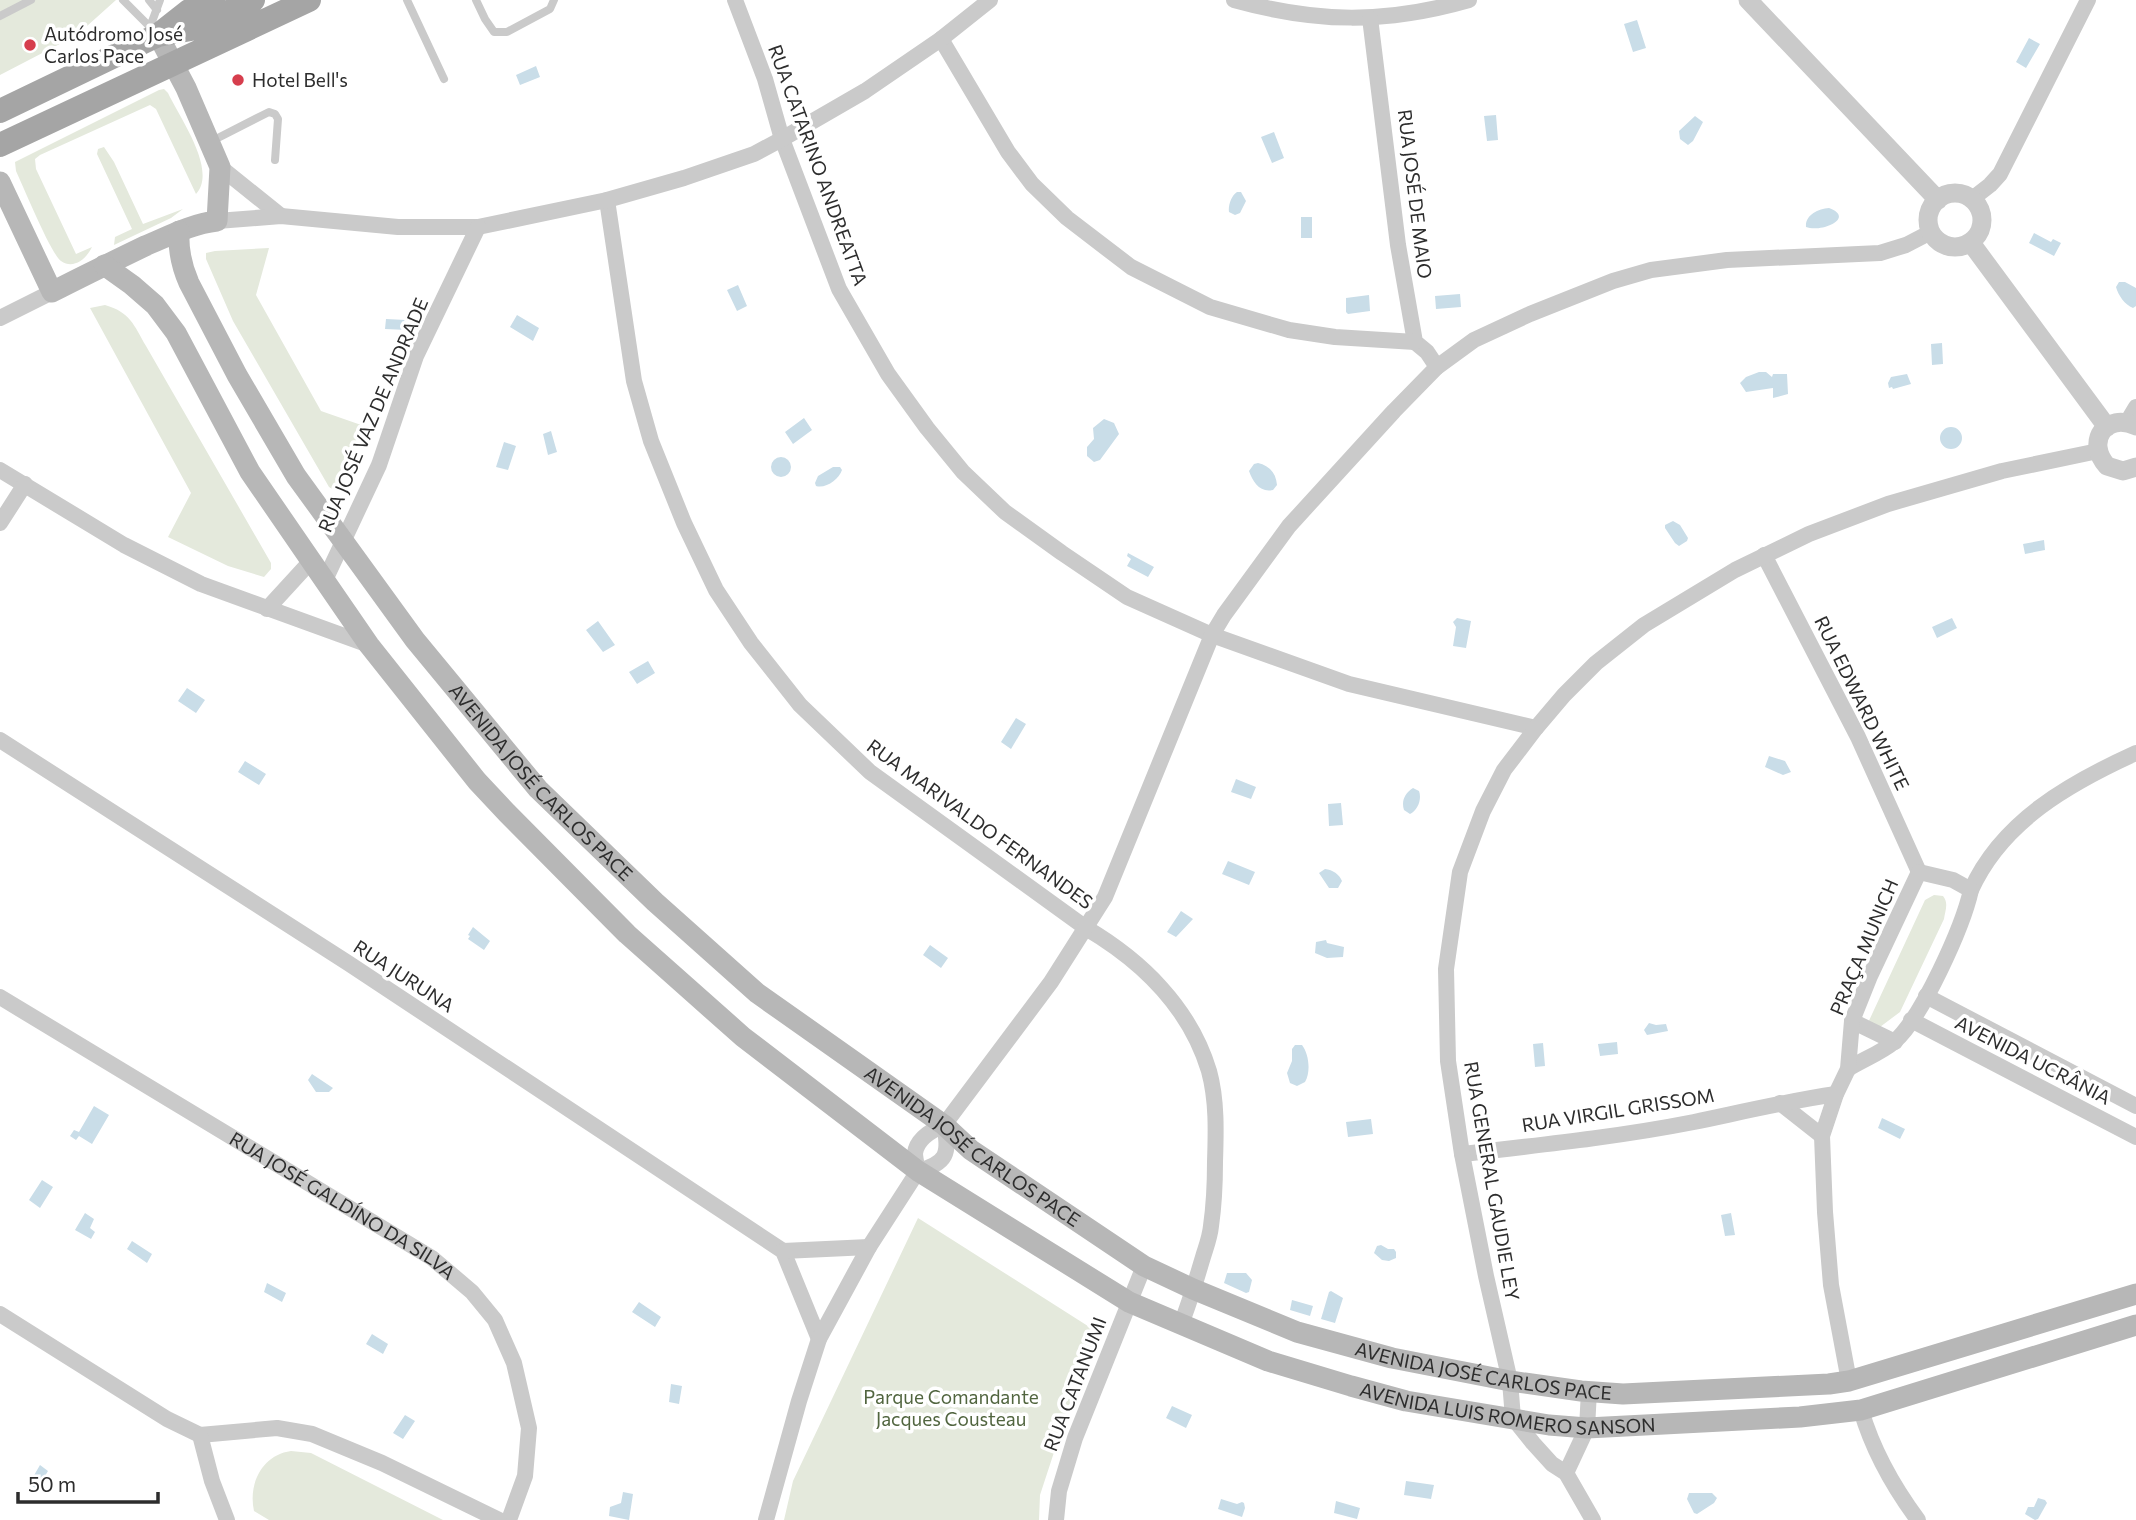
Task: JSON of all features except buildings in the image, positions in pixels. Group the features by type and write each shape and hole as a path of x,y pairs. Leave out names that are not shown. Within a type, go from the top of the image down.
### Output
{"main road":[{"path":"3,112 213,0"},
{"path":"154,32 197,28 253,0"},
{"path":"0,145 309,0"},
{"path":"0,182 52,292 103,265 196,223 217,221 220,167 174,63 154,32"},
{"name":"AVENIDA JOSÉ CARLOS PACE","path":"179,231 178,249 189,283 237,375 296,476 415,639 548,799 655,902 757,993 944,1125 971,1150 1144,1266 1297,1332 1392,1358 1510,1381 1623,1394 1849,1381 2136,1294"},
{"name":"AVENIDA JOSÉ CARLOS PACE","path":"103,265 155,305 176,333 250,472 369,645 477,781 627,934 743,1037 918,1171"},
{"name":"AVENIDA LUIS ROMERO SANSON","path":"918,1171 1129,1302 1268,1361 1406,1401 1587,1428 1800,1417 1861,1410 2136,1325"}],"street":[{"name":"RUA CATARINO ANDREATTA","path":"735,0 765,79 782,139 839,289 888,374 927,428 963,472 1005,512 1127,597 1212,635 1349,684 1536,728"},
{"path":"217,221 281,216 398,227 478,228 607,200 696,174 754,153 782,139 865,91 941,39 990,0"},
{"path":"1234,0 1302,15 1370,18 1393,17 1469,0"},
{"path":"1748,0 1938,200"},
{"path":"1972,199 1990,186 2000,174 2088,0"},
{"name":"RUA JOSÉ DE MAIO","path":"1370,18 1398,245 1415,342"},
{"path":"941,39 1008,152 1031,184 1067,218 1132,267 1210,307 1289,330 1335,337 1415,342 1427,352 1437,367"},
{"path":"220,167 281,216"},
{"path":"1954,193 1972,199 1981,212 1982,221 1977,237 1971,243 1957,247 1942,244 1931,232 1929,215 1938,200 1954,193"},
{"name":"RUA MARIVALDO FERNANDES","path":"607,200 637,393 651,441 684,523 716,590 751,643 800,705 870,772 1142,967 1166,993 1192,1030 1209,1072 1217,1121 1211,1229 1181,1324"},
{"name":"RUA JOSÉ VAZ DE ANDRADE","path":"325,580 379,465 416,356 478,228"},
{"path":"918,1171 915,1152 923,1138 930,1131 944,1125 1051,982 1105,897 1212,635 1224,615 1289,526 1437,367 1474,340 1530,314 1614,281 1651,270 1727,260 1880,253 1906,246 1931,232"},
{"path":"1971,243 2107,426"},
{"path":"0,318 52,292"},
{"path":"2133,418 2107,426 2100,435 2098,452 2107,466 2135,472"},
{"name":"RUA GENERAL GAUDIE LEY","path":"1514,1418 1510,1381 1462,1154 1448,1061 1446,969 1460,872 1483,811 1504,770 1564,695 1619,644 1644,625 1764,555 1809,534 1888,504 2002,471 2098,452"},
{"path":"0,470 124,545 201,584 369,645"},
{"path":"0,523 25,484"},
{"name":"RUA EDWARD WHITE","path":"1764,555 1858,737 1919,872"},
{"path":"267,608 311,561"},
{"name":"RUA JURUNA","path":"0,740 357,969 783,1251"},
{"path":"1849,1381 1831,1285 1825,1212 1822,1136 1836,1094 1848,1069 1895,1042 1911,1020 1926,996 1960,926 1971,890 1990,854 2020,823 2066,789 2136,753"},
{"name":"PRAÇA MUNICH","path":"1848,1069 1852,1021 1874,966 1919,872 1953,880 1971,890"},
{"name":"AVENIDA UCRÂNIA","path":"1926,996 2136,1106"},
{"name":"RUA JOSÉ GALDÍNO DA SILVA","path":"0,997 432,1258 472,1292 495,1320 514,1363 529,1428 525,1476 509,1520"},
{"name":"AVENIDA UCRÂNIA","path":"1911,1020 2136,1137"},
{"path":"1852,1021 1895,1042"},
{"name":"RUA VIRGIL GRISSOM","path":"1462,1154 1559,1143 1693,1122 1836,1094"},
{"path":"1780,1103 1822,1136"},
{"path":"766,1520 819,1339 869,1247 918,1171 936,1166 946,1153 948,1143 944,1125"},
{"path":"819,1339 783,1251 869,1247"},
{"name":"RUA CATANUMI","path":"1056,1520 1059,1491 1075,1438 1144,1266"},
{"path":"0,1314 167,1419 200,1435 277,1428 312,1434 382,1463 499,1520"},
{"path":"1566,1472 1587,1428 1589,1391"},
{"path":"1861,1410 1870,1441 1882,1467 1918,1520"},
{"path":"1514,1418 1552,1464 1566,1472 1593,1520"},
{"path":"200,1435 212,1481 227,1520"}],"lane":[{"path":"0,16 31,0"},
{"path":"123,0 154,32"},
{"path":"149,0 157,10"},
{"path":"154,32 160,0"},
{"path":"407,0 444,79"},
{"path":"476,0 494,32 507,32 550,9 554,0"},
{"path":"210,142 262,115 275,114 278,119 275,160"}],"green space":[{"name":"Autódromo José Carlos Pace","path":"0,0 116,0 77,35 0,75"},
{"path":"164,89 200,158 202,184 196,194 156,109 150,105 40,155 35,159 36,169 76,254 92,247 79,262 71,264 61,261 37,219 16,171 15,162"},
{"path":"104,147 114,162 143,224 183,209 171,218 114,245 115,237 132,229 97,154 98,149"},
{"path":"269,248 256,295 321,411 364,426 347,472 334,490 329,487 233,321 206,259 206,253 215,251"},
{"path":"105,305 120,311 138,332 271,563 271,569 264,577 228,566 168,537 191,493 90,308"},
{"path":"1934,895 1943,896 1946,901 1944,919 1900,1012 1880,1027 1867,1025 1925,900"},
{"name":"Parque Comandante Jacques Cousteau","path":"918,1218 1102,1335 1081,1370 1040,1495 1039,1520 784,1520 793,1481"},
{"path":"291,1451 311,1453 443,1520 269,1520 254,1511 255,1481 259,1472 272,1458"}],"water":[{"path":"1637,20 1646,48 1633,52 1624,24"},
{"path":"2029,38 2040,44 2026,68 2016,62"},
{"path":"536,66 540,77 520,85 516,75"},
{"path":"1496,115 1498,140 1487,141 1484,116"},
{"path":"1695,116 1703,122 1688,145 1680,139 1679,131"},
{"path":"1274,132 1284,158 1272,163 1261,137"},
{"path":"1237,192 1241,192 1246,201 1240,213 1235,215 1229,212 1229,207"},
{"path":"1829,208 1839,216 1838,220 1820,228 1806,227 1813,213"},
{"path":"1301,217 1312,217 1312,238 1301,238"},
{"path":"2034,233 2051,242 2053,239 2061,243 2054,256 2029,243"},
{"path":"2119,282 2136,288 2136,306 2133,308 2118,293 2116,287"},
{"path":"738,285 747,306 737,311 727,290"},
{"path":"1460,294 1461,307 1436,309 1435,296"},
{"path":"1369,295 1370,311 1346,312 1346,298"},
{"path":"517,315 539,328 533,341 510,327"},
{"path":"386,319 406,320 407,330 385,329"},
{"path":"1942,343 1943,364 1932,365 1931,344"},
{"path":"1766,372 1772,377 1773,374 1787,374 1788,394 1773,398 1773,388 1746,392 1740,383 1746,377"},
{"path":"1907,374 1911,384 1889,388 1891,377"},
{"path":"804,418 812,430 793,444 785,432"},
{"path":"1104,419 1114,423 1119,434 1100,460 1094,462 1087,456 1087,447 1094,439 1093,428"},
{"path":"1951,427 1959,430 1962,438 1959,446 1951,449 1943,446 1940,438 1943,430"},
{"path":"551,431 557,452 548,455 543,434"},
{"path":"504,442 516,446 508,470 496,467"},
{"path":"781,457 788,460 791,467 788,474 781,477 774,474 771,467 774,460"},
{"path":"1258,463 1269,468 1274,474 1277,485 1273,490 1264,490 1253,479 1249,471"},
{"path":"833,467 840,467 842,470 838,477 828,485 816,486 818,476"},
{"path":"1673,521 1680,525 1688,538 1679,546 1665,528 1665,525"},
{"path":"2044,540 2045,550 2025,554 2023,544"},
{"path":"1128,553 1154,567 1148,577 1127,566 1131,559 1127,556"},
{"path":"1457,618 1471,621 1466,648 1453,646 1456,627 1453,622"},
{"path":"1952,618 1957,628 1937,638 1932,627"},
{"path":"598,621 615,645 603,652 586,630"},
{"path":"648,661 655,673 637,684 629,672"},
{"path":"187,688 205,700 196,713 178,701"},
{"path":"1016,718 1026,724 1011,749 1001,742"},
{"path":"1769,756 1785,761 1791,772 1783,775 1765,767"},
{"path":"245,761 266,774 259,785 238,772"},
{"path":"1236,779 1256,787 1251,799 1231,792"},
{"path":"1413,788 1419,791 1420,801 1410,814 1404,810 1403,800"},
{"path":"1341,803 1343,825 1329,826 1328,804"},
{"path":"1228,861 1255,872 1249,885 1222,874"},
{"path":"1325,869 1331,870 1341,879 1338,888 1329,888 1319,873"},
{"path":"1181,911 1193,919 1176,937 1167,932"},
{"path":"473,927 490,941 484,950 468,939"},
{"path":"1326,940 1327,943 1344,947 1343,957 1327,958 1315,953 1316,942"},
{"path":"930,945 948,958 941,968 923,955"},
{"path":"1649,1023 1666,1024 1668,1031 1647,1035 1644,1030"},
{"path":"1617,1042 1618,1054 1600,1056 1598,1044"},
{"path":"1543,1043 1545,1066 1535,1067 1533,1044"},
{"path":"1295,1045 1302,1045 1308,1063 1305,1082 1297,1086 1290,1083 1287,1073"},
{"path":"312,1074 333,1088 329,1092 316,1092 308,1080"},
{"path":"94,1106 109,1115 92,1144 79,1136 76,1140 70,1136 74,1130 79,1132"},
{"path":"1882,1118 1905,1129 1900,1139 1878,1128"},
{"path":"1371,1119 1373,1134 1348,1137 1346,1122"},
{"path":"42,1180 53,1187 40,1208 29,1200"},
{"path":"85,1213 94,1219 90,1228 95,1232 91,1239 75,1230"},
{"path":"1731,1213 1735,1235 1725,1236 1721,1215"},
{"path":"132,1241 152,1254 147,1263 127,1249"},
{"path":"1377,1246 1394,1249 1396,1258 1382,1260 1374,1253"},
{"path":"1227,1273 1246,1273 1252,1280 1249,1292 1224,1283"},
{"path":"267,1283 286,1293 282,1302 264,1292"},
{"path":"1331,1291 1343,1298 1335,1323 1321,1319"},
{"path":"1292,1300 1313,1306 1310,1316 1290,1310"},
{"path":"639,1302 661,1317 655,1327 632,1312"},
{"path":"372,1334 388,1344 383,1354 366,1344"},
{"path":"671,1384 682,1386 679,1404 669,1402"},
{"path":"1172,1406 1192,1415 1186,1428 1166,1418"},
{"path":"405,1415 415,1421 403,1439 393,1433"},
{"path":"40,1465 48,1471 37,1489 29,1484"},
{"path":"1406,1481 1434,1485 1431,1499 1404,1495"},
{"path":"623,1492 633,1494 629,1520 609,1516 610,1507 621,1503"},
{"path":"1689,1493 1712,1493 1717,1498 1697,1514 1687,1499"},
{"path":"2038,1498 2047,1503 2035,1520 2025,1514 2028,1507 2034,1507"},
{"path":"1221,1499 1237,1504 1244,1503 1242,1517 1218,1509"},
{"path":"1336,1501 1360,1508 1357,1519 1334,1513"}],"place":[{"name":"Autódromo José Carlos Pace","path":"30,45"},
{"name":"Hotel Bell's","path":"238,80"}]}
